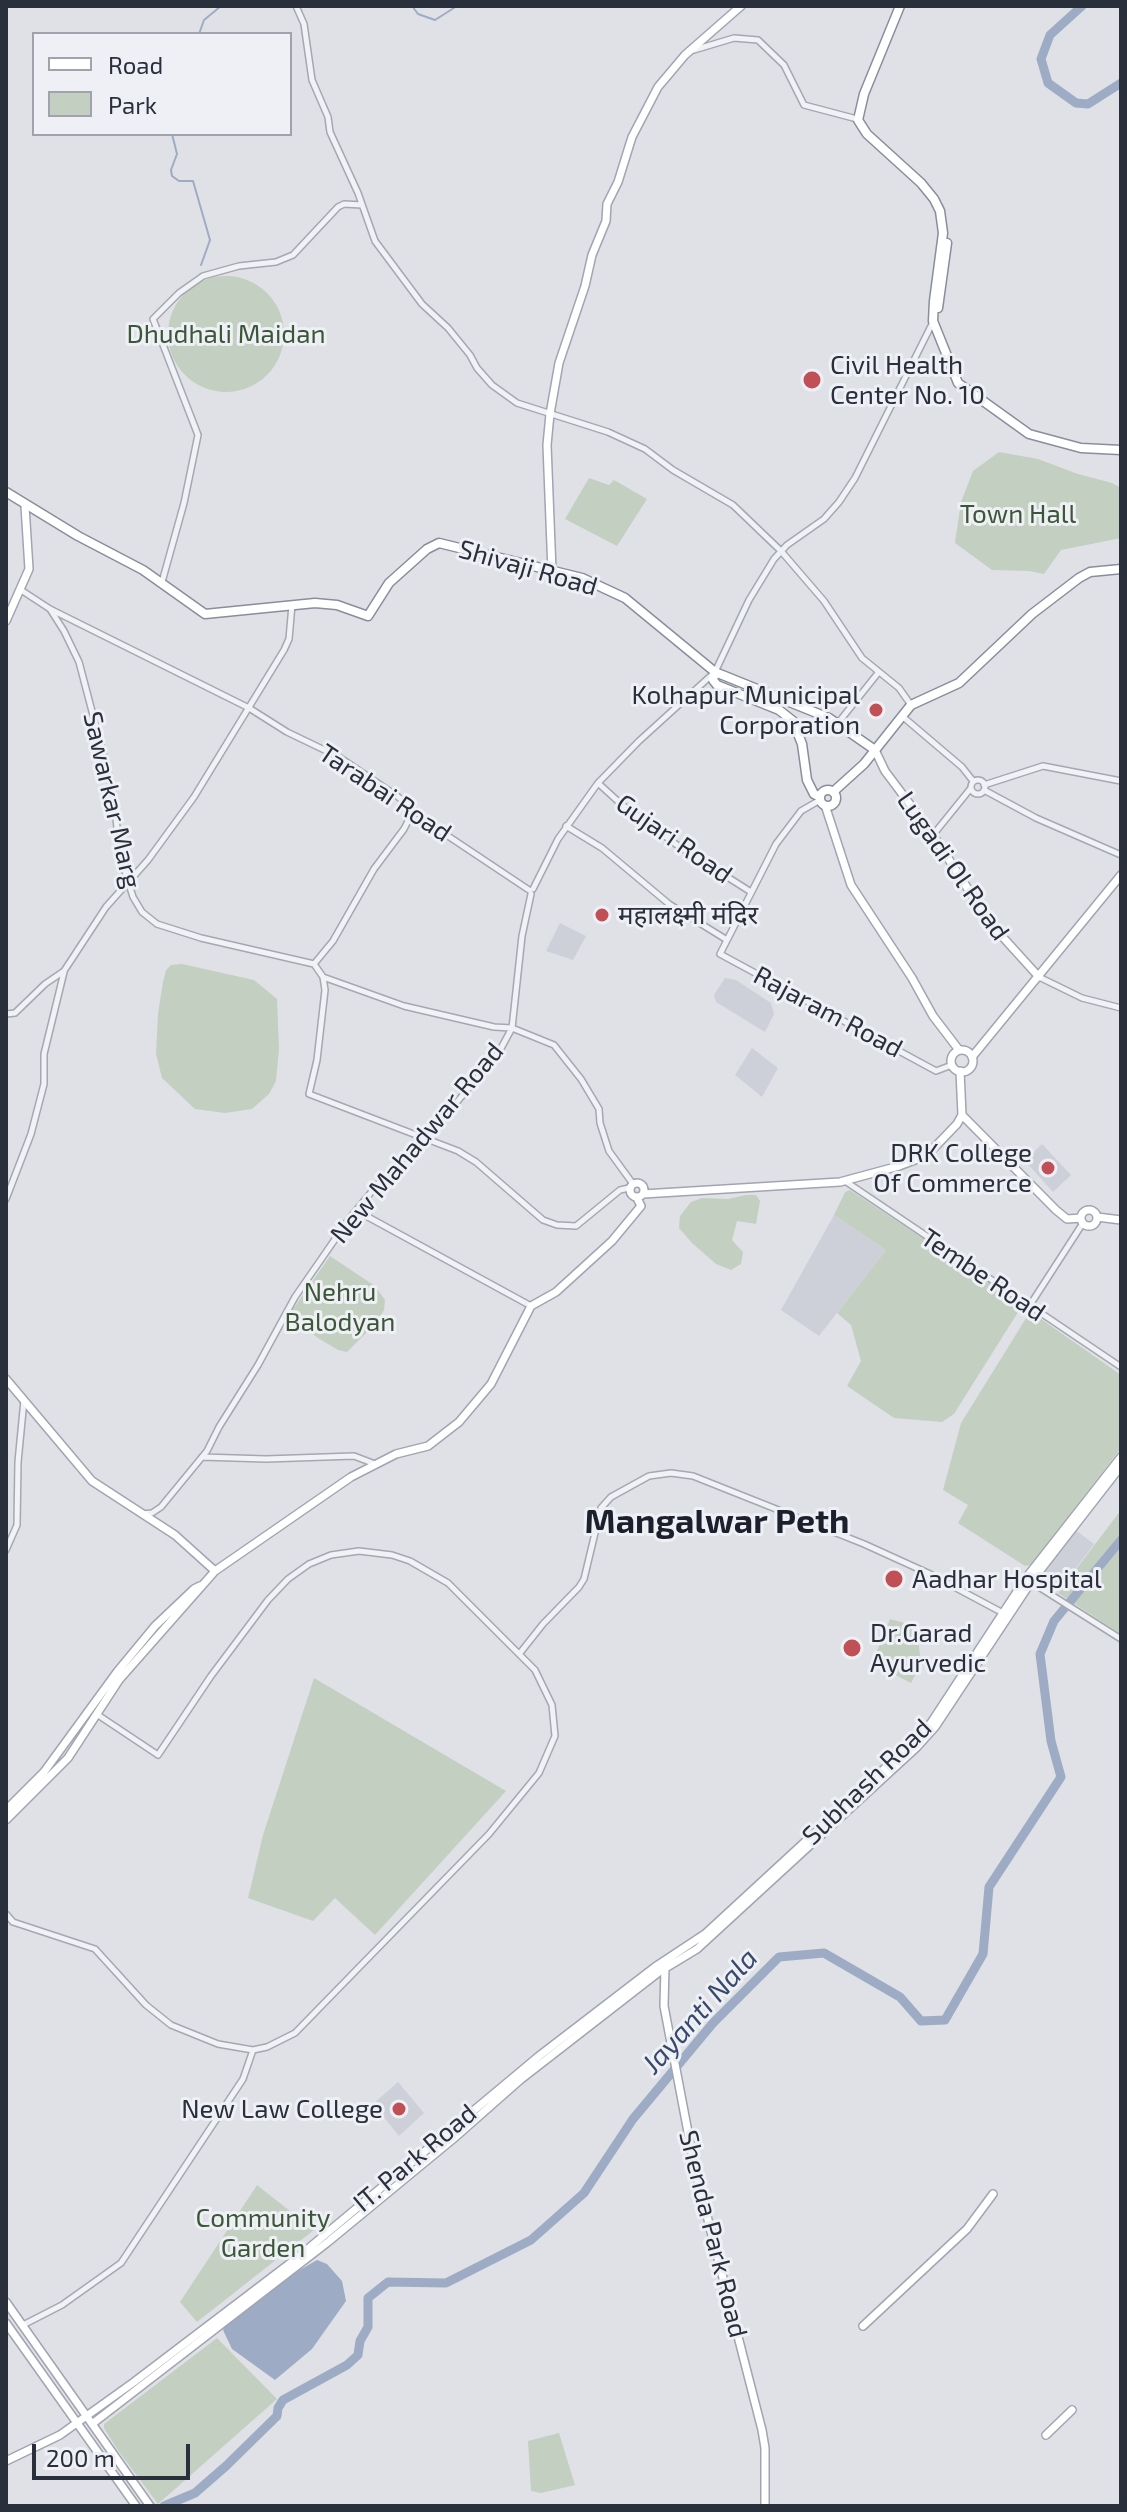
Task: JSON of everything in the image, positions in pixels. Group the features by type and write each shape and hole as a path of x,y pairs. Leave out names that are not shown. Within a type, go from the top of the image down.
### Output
{"highway":[{"path":"902,6 867,85 858,120 882,150 921,183 940,211 943,233 933,321 958,383 1025,432 1081,448 1121,448"},
{"path":"902,6 867,98 864,118 871,134 923,180 944,211 947,254 937,323 959,381 1032,432 1078,444 1121,448"},
{"path":"6,492 25,506 162,582 205,614 292,605"},
{"name":"Shivaji Road","path":"292,605 329,604 368,616 389,583 435,544 582,578 625,598 715,672 714,683 779,710 793,721 802,744 810,789 822,801"},
{"path":"822,801 824,791 833,792 849,779 911,705 959,683 1032,614 1079,578 1090,572 1121,569"},
{"path":"715,672 838,723 875,750"}],"main road":[{"path":"552,571 547,445 550,414 559,363 592,255 606,221 607,204 618,182 629,144 658,87 689,52 741,6"},
{"path":"6,621 29,569 25,506"},
{"name":"Lugadi Ol Road","path":"875,750 885,771 933,835 990,923 1039,977"},
{"path":"822,801 851,885 933,1016 959,1050 968,1052 972,1057"},
{"path":"960,1071 970,1068 972,1057 1121,875"},
{"path":"959,1050 953,1055 952,1065 960,1071"},
{"path":"6,1820 68,1758 119,1680 215,1571 351,1477 396,1454 428,1446 459,1422 491,1384 531,1306 556,1292 612,1241 640,1199 643,1186 631,1186 631,1195 640,1199 845,1181 882,1172 920,1158 941,1143 957,1124 962,1115 960,1071"},
{"path":"962,1115 1067,1219 1082,1220 1092,1226 1097,1217"},
{"path":"1082,1220 1083,1214 1089,1210 1097,1217"},
{"path":"1097,1217 1121,1220"},
{"path":"6,1379 92,1481 175,1535 215,1571"},
{"name":"Subhash Road","path":"665,1965 705,1934 838,1815 931,1723 1031,1570 1121,1457"},
{"name":"Subhash Road","path":"1005,1614 1121,1466"},
{"path":"6,1810 44,1772 117,1672 155,1626 202,1585"},
{"name":"Shenda Park Road","path":"665,1965 664,2006 695,2169 765,2448 765,2506"},
{"name":"IT. Park Road","path":"6,2461 78,2423 287,2265 462,2118 665,1965"},
{"name":"IT. Park Road","path":"92,2424 328,2242 520,2080 665,1965"},
{"path":"863,2326 967,2229 993,2194"},
{"path":"6,2302 150,2506"},
{"path":"6,2323 136,2506"},
{"path":"1046,2435 1072,2410"}],"street":[{"path":"296,6 304,24 312,80 375,241 422,304 448,328 492,385 517,403 608,432 645,449 673,470 733,505 781,551 835,615 862,658 899,688 911,705"},
{"path":"689,52 734,38 758,40 784,65 804,105 858,120"},
{"path":"162,582 184,503 198,435 153,319 179,293 203,276 239,266 276,262 293,255 338,207 344,204 362,205"},
{"path":"512,1028 522,936 531,891 566,826 598,783 715,672 749,600 781,551 824,519 853,481 933,321"},
{"name":"Tarabai Road","path":"21,590 50,609 249,708 287,732 339,757 531,891"},
{"path":"6,1199 31,1134 44,1084 44,1054 64,971 114,897 148,860 194,797 289,639 292,605"},
{"name":"Sawarkar Marg","path":"50,609 79,662 113,791 120,855 133,897 142,912 157,924 201,938 314,964"},
{"path":"838,723 878,673"},
{"path":"902,716 962,767 976,793 1043,766 1121,781"},
{"path":"933,835 979,780 984,788 1036,818 1121,855"},
{"name":"Gujari Road","path":"598,783 677,845 751,892"},
{"path":"566,826 602,848 669,904 727,940 783,834 801,811 822,801"},
{"path":"323,977 404,1006 494,1027 512,1028 554,1045 581,1079 599,1109 609,1151 631,1186 620,1190 576,1226 557,1225 543,1220 476,1162 458,1151 309,1094 320,1043 325,990 323,977 314,964 333,941 374,869 404,829 413,811"},
{"name":"Rajaram Road","path":"727,940 720,954 936,1071 952,1065"},
{"path":"6,1014 15,1013 45,984 64,971"},
{"path":"1039,977 1082,998 1121,1008"},
{"name":"New Mahadwar Road","path":"142,1514 152,1513 161,1507 202,1456 295,1297 357,1211 421,1136 441,1121 499,1052 512,1028"},
{"name":"Tembe Road","path":"845,1181 1121,1367"},
{"path":"357,1211 531,1306"},
{"path":"1030,1305 1082,1220"},
{"path":"6,1550 17,1525 18,1462 24,1399"},
{"path":"202,1456 266,1459 354,1456 375,1464"},
{"path":"520,1653 584,1579 601,1508 625,1488 649,1476 663,1474 693,1476 864,1544 930,1574 1005,1614"},
{"path":"6,1914 13,1922 95,1949 146,2005 171,2025 218,2044 253,2050 276,2044 295,2033 503,1819 539,1773 555,1736 552,1705 540,1678 520,1653 442,1578 392,1555 359,1551 341,1552 299,1570 277,1590 188,1708 158,1755 98,1715"},
{"path":"1031,1582 1121,1639"},
{"path":"23,2325 69,2300 121,2263 243,2079 253,2050"}],"shaded area":[{"path":"560,923 586,936 573,960 546,951"},
{"path":"725,978 736,980 771,1003 774,1014 765,1032 716,1002 714,995"},
{"path":"752,1048 778,1068 762,1097 735,1075"},
{"name":"DRK College Of Commerce","path":"1042,1144 1071,1175 1053,1192 1025,1161"},
{"path":"834,1215 886,1250 819,1336 781,1310"},
{"path":"1074,1529 1094,1544 1058,1592 1038,1577"},
{"name":"New Law College","path":"398,2082 424,2113 399,2136 373,2104"}],"green space":[{"name":"Dhudhali Maidan","path":"226,276 248,280 267,293 280,312 284,334 280,356 267,375 248,388 226,392 204,388 185,375 172,356 168,334 172,312 185,293 204,280"},
{"name":"Town Hall","path":"999,452 1038,459 1121,488 1121,538 1061,550 1044,574 992,570 955,543 961,502 973,471"},
{"path":"589,478 609,485 614,480 647,499 617,546 565,519"},
{"path":"182,964 254,980 277,999 279,1049 276,1081 269,1094 252,1109 225,1113 195,1109 162,1078 156,1054 163,982 171,965"},
{"path":"850,1190 1019,1302 1020,1309 954,1414 942,1422 894,1418 847,1386 861,1361 851,1325 837,1313 886,1250 834,1215 845,1192"},
{"path":"756,1195 760,1201 756,1224 737,1221 732,1240 743,1252 741,1264 731,1270 716,1264 692,1243 679,1228 680,1216 691,1202 702,1198 728,1199"},
{"name":"Nehru Balodyan","path":"330,1256 375,1286 385,1300 384,1310 376,1323 347,1352 318,1338 289,1315"},
{"path":"1034,1314 1121,1375 1121,1448 1031,1565 1025,1566 958,1523 968,1505 943,1490 961,1423 1028,1315"},
{"path":"1121,1510 1121,1634 1058,1593"},
{"path":"890,1619 908,1624 917,1633 919,1668 911,1683 872,1663"},
{"path":"314,1678 506,1791 375,1935 335,1898 313,1921 248,1898 263,1835"},
{"name":"Community Garden","path":"257,2185 314,2230 197,2322 180,2302"},
{"path":"217,2338 277,2399 158,2504 117,2449 104,2424"},
{"path":"559,2433 575,2485 541,2493 531,2491 528,2441"}],"water":[{"path":"317,2260 327,2264 342,2281 346,2301 312,2349 275,2380 232,2349 223,2330 229,2322 291,2275"}],"waterway":[{"path":"200,32 204,20 221,6"},
{"path":"412,6 418,14 435,20 457,6"},
{"name":"Jayanti Nala","path":"1082,6 1050,35 1041,59 1048,83 1076,103 1088,104 1121,83"},
{"path":"172,136 177,154 172,176 179,181 193,181 210,240 201,265"},
{"name":"Jayanti Nala","path":"164,2506 195,2493 226,2466 277,2416 283,2400 347,2365 358,2355 360,2341 368,2327 368,2298 388,2282 446,2283 531,2240 584,2193 633,2119 713,2023 779,1957 824,1953 900,1997 921,2021 945,2020 983,1954 989,1887 1061,1777 1051,1741 1040,1654 1054,1621 1121,1540"}],"place":[{"name":"Civil Health Center No. 10","path":"812,380"},
{"name":"Kolhapur Municipal Corporation","path":"876,710"},
{"name":"महालक्ष्मी मंदिर","path":"602,915"},
{"name":"DRK College Of Commerce","path":"1048,1168"},
{"name":"Aadhar Hospital","path":"894,1579"},
{"name":"Dr.Garad Ayurvedic","path":"852,1648"},
{"name":"New Law College","path":"399,2109"}],"district":[{"name":"Mangalwar Peth","path":"717,1522"}]}
